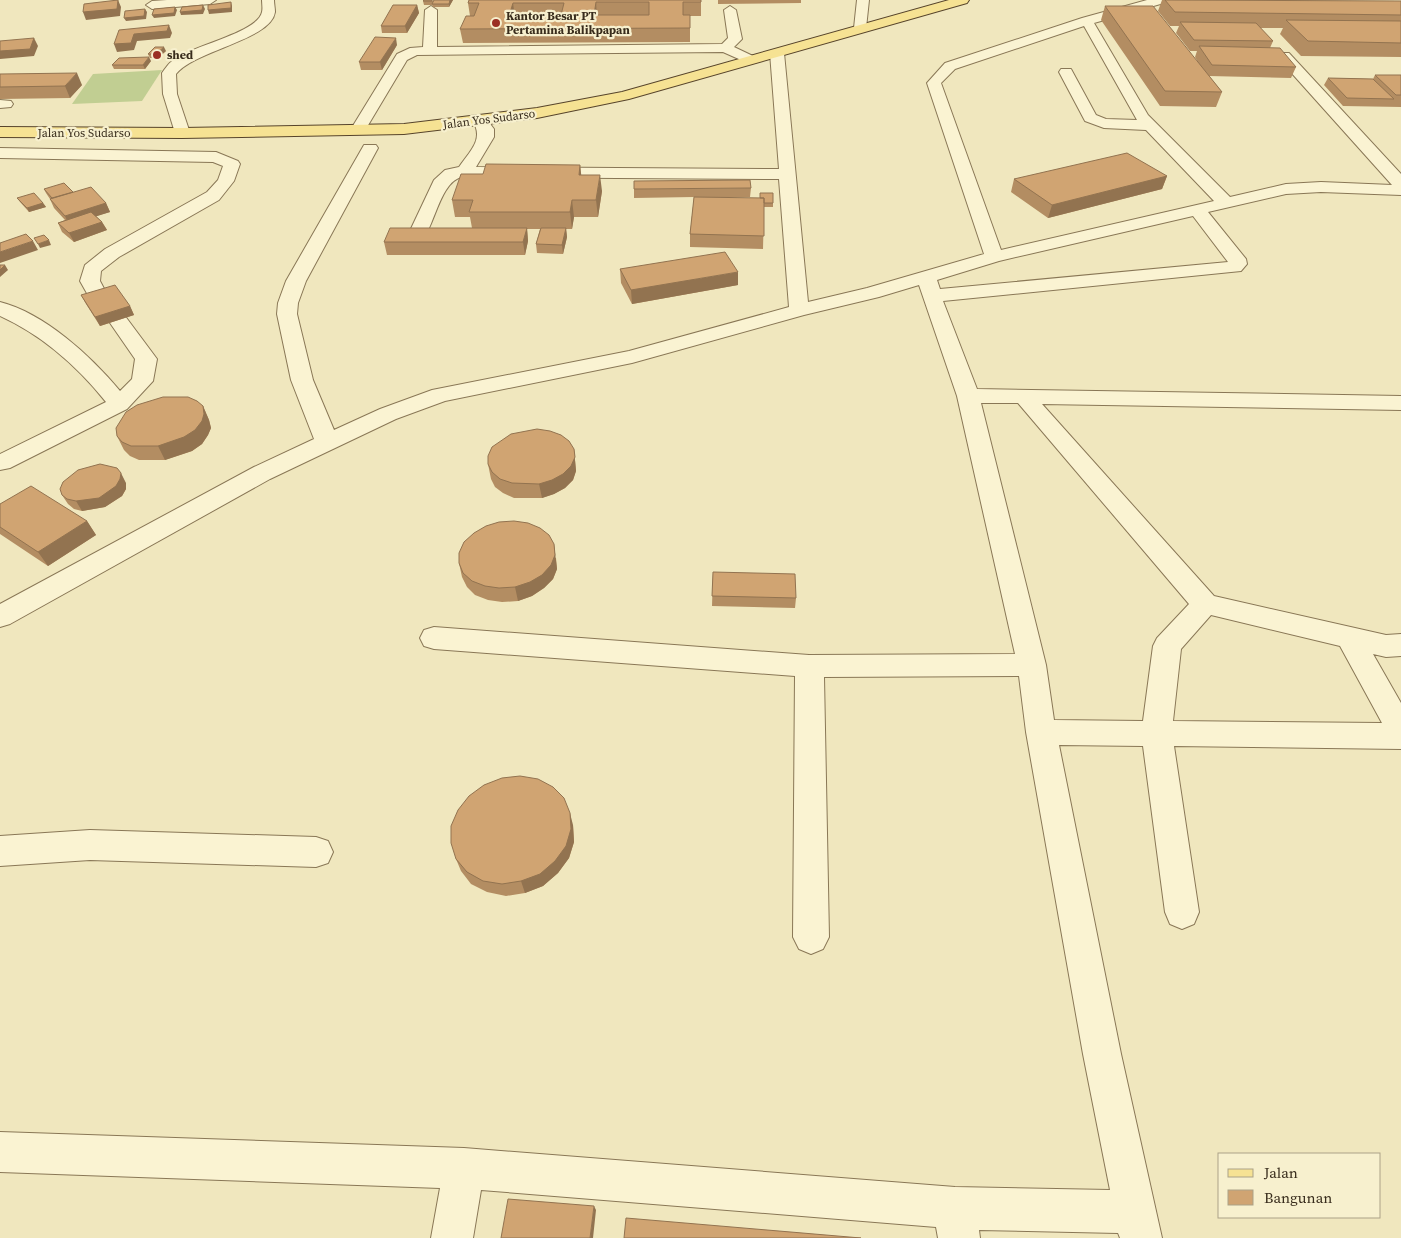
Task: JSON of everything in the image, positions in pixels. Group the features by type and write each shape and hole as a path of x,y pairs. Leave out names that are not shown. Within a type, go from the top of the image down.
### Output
{"main road":[{"name":"Jalan Yos Sudarso","path":"0,132 182,134 404,129 537,113 624,96 962,0"}],"street":[{"path":"152,5 210,0"},
{"path":"182,134 178,114 169,94 168,80 170,71 182,61 242,35 257,26 269,14 270,6 268,0"},
{"path":"860,28 863,0"},
{"path":"994,257 934,82 950,66 1086,21 1160,0"},
{"path":"430,50 431,10"},
{"path":"725,48 735,38 730,10"},
{"path":"1086,21 1142,117 1225,202"},
{"path":"359,129 402,57 415,52 430,50 725,48 750,60"},
{"path":"777,53 799,310"},
{"path":"1284,56 1401,184"},
{"path":"1066,72 1090,118 1104,123 1151,126"},
{"path":"465,172 486,137 486,129 480,120"},
{"path":"327,442 302,380 287,314 288,302 296,281 370,148"},
{"path":"0,153 216,158 232,164 226,181 213,196 112,253 92,269 90,281 100,300"},
{"path":"417,235 440,184 451,174 465,172 788,174"},
{"path":"929,286 994,257 1286,189 1304,187 1401,190"},
{"path":"0,617 262,473 388,414 440,395 632,357 799,310 872,293 929,286 1234,267 1238,264 1237,259 1196,209"},
{"path":"0,1152 464,1168 957,1223 1138,1225 1102,1054 1041,732 1032,666 968,396 929,286"},
{"path":"0,308 24,318 53,336 110,392 119,404"},
{"path":"2,463 119,404 142,381 146,359 118,320"},
{"path":"968,396 1401,402"},
{"path":"1022,396 1205,604 1386,646 1401,645"},
{"path":"1182,912 1157,734 1167,646 1205,604"},
{"path":"1349,637 1401,730"},
{"path":"434,638 809,666 1032,666"},
{"path":"809,666 810,937"},
{"path":"1041,732 1401,736"},
{"path":"0,852 90,844 316,852"},
{"path":"452,1238 464,1168"}],"green space":[{"path":"162,70 142,101 72,104 93,74"}],"building":[{"path":"118,0 117,9 83,12 84,4"},
{"path":"434,0 450,0 449,4 432,4"},
{"path":"469,0 701,0 701,2 683,2 683,15 690,15 690,28 460,29 466,16 474,16 479,3 468,3","holes":["596,2 649,2 649,15 594,15","513,3 564,3 561,15 509,16"]},
{"path":"1165,0 1401,1 1401,15 1175,12"},
{"path":"231,2 231,8 208,10 208,5"},
{"path":"203,5 202,10 180,12 182,7"},
{"path":"393,5 417,5 405,26 381,26"},
{"path":"1105,6 1153,6 1222,92 1165,91"},
{"path":"175,7 174,13 152,15 154,9"},
{"path":"145,9 144,16 124,18 125,11"},
{"path":"1286,20 1401,21 1401,43 1308,41"},
{"path":"1180,22 1256,23 1273,41 1194,40"},
{"path":"169,25 167,31 134,34 131,43 114,44 119,30"},
{"path":"375,37 396,38 380,62 359,62"},
{"path":"34,38 30,49 0,51 0,41"},
{"path":"1199,46 1280,48 1296,67 1212,65"},
{"path":"155,47 164,47 156,54 148,54"},
{"path":"149,57 143,65 112,65 119,58"},
{"path":"77,73 65,86 0,87 0,74"},
{"path":"1375,75 1401,75 1401,95 1396,95"},
{"path":"1328,78 1373,79 1394,99 1347,98"},
{"path":"1127,153 1167,176 1052,205 1014,179"},
{"path":"486,164 580,165 579,175 600,175 596,200 572,200 570,212 469,212 473,200 452,200 461,174 483,174"},
{"path":"750,180 751,188 634,189 634,181"},
{"path":"64,183 73,192 52,198 44,189"},
{"path":"91,187 106,203 65,216 50,199"},
{"path":"34,193 43,203 27,208 17,198"},
{"path":"760,193 773,193 773,203 764,203 764,198 760,198"},
{"path":"694,197 764,198 764,236 690,234"},
{"path":"91,212 102,222 69,233 58,223"},
{"path":"390,228 527,228 523,242 384,242"},
{"path":"541,228 566,228 562,245 536,244"},
{"path":"26,234 33,241 0,252 0,243"},
{"path":"44,235 49,240 38,244 34,238"},
{"path":"725,252 738,272 631,290 620,269"},
{"path":"115,285 130,306 95,317 81,295"},
{"path":"163,397 188,397 203,406 204,414 202,421 195,430 184,437 158,446 131,446 122,442 117,436 116,428 126,412 137,405"},
{"path":"537,429 561,435 569,441 574,449 575,457 571,466 563,474 539,484 512,483 500,479 492,472 488,464 488,456 492,447 511,434"},
{"path":"100,464 117,468 121,473 116,486 99,498 76,501 67,499 62,495 60,489 63,482 78,470"},
{"path":"31,486 87,521 38,552 0,527 0,504"},
{"path":"514,521 528,523 540,528 549,535 554,544 555,555 551,565 542,575 530,582 515,587 499,588 485,586 472,581 463,573 459,563 459,553 464,542 486,526 499,522"},
{"path":"713,572 795,574 796,598 712,596"},
{"path":"520,776 538,779 553,787 564,798 570,813 571,829 566,846 555,861 540,874 521,881 502,884 483,881 467,872 456,859 451,843 451,826 458,810 469,796 484,785 502,778"},
{"path":"508,1199 594,1206 590,1238 501,1238"},
{"path":"626,1218 861,1238 624,1238"}],"place":[{"name":"Kantor Besar PT Pertamina Balikpapan","path":"496,23"},
{"name":"shed","path":"157,55"}]}
